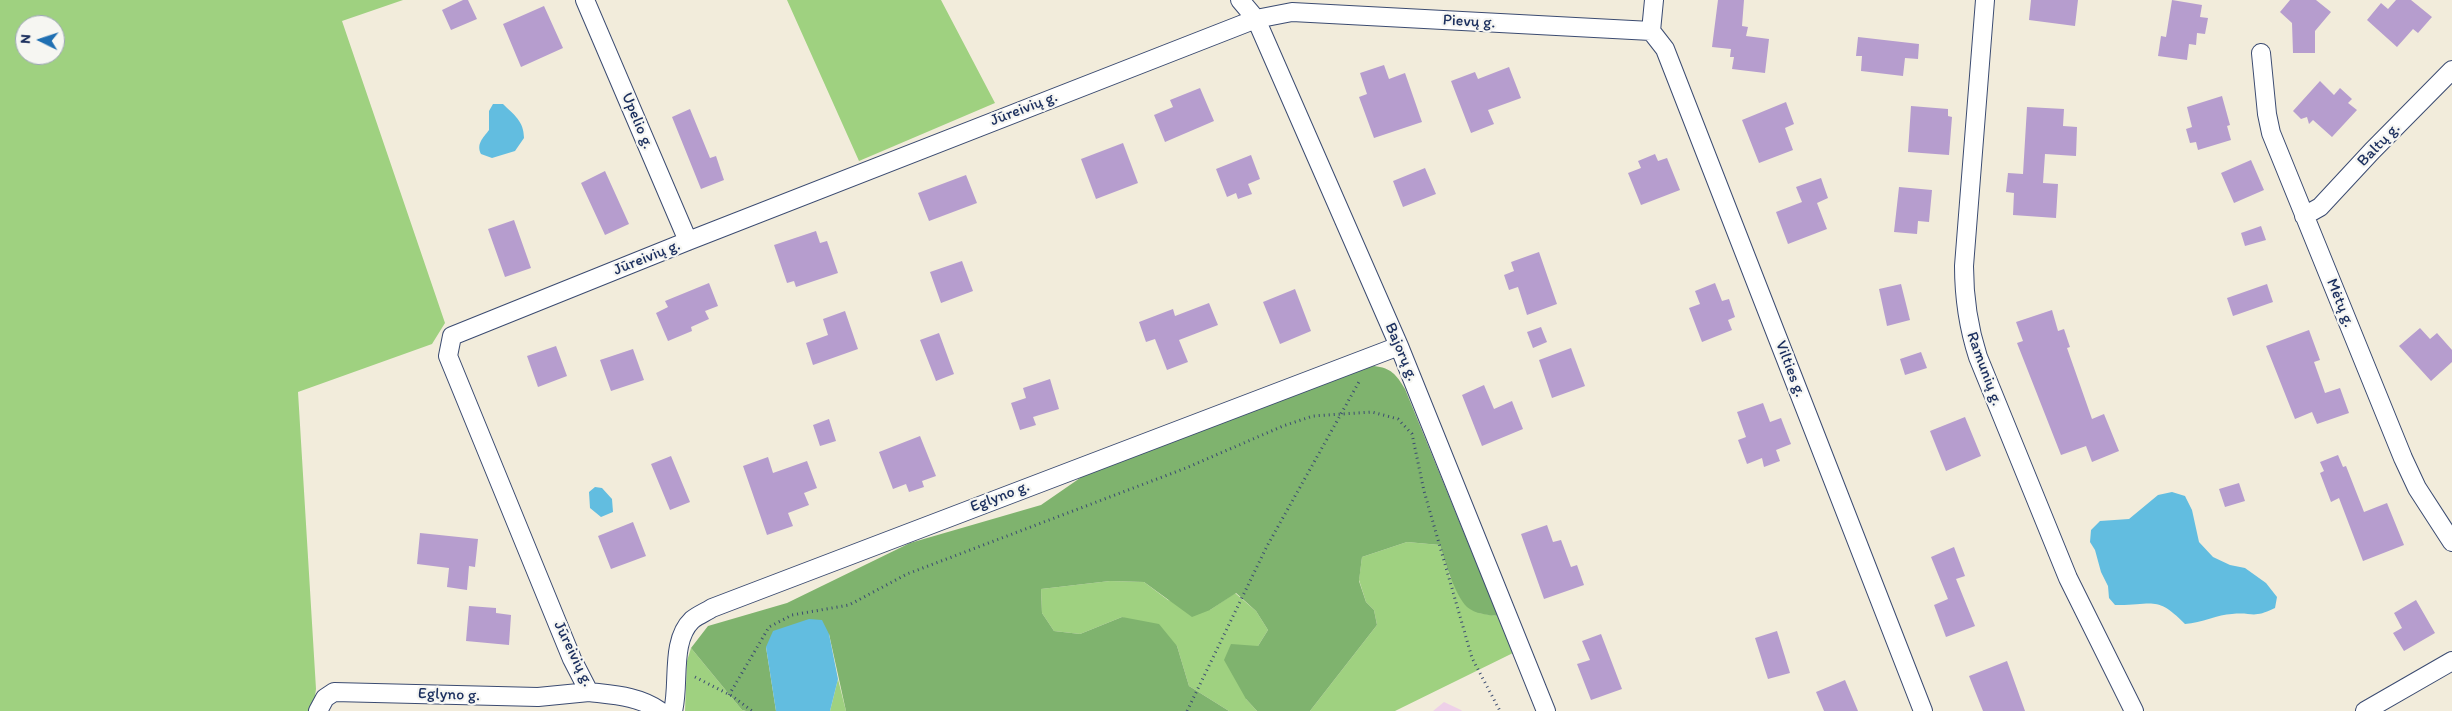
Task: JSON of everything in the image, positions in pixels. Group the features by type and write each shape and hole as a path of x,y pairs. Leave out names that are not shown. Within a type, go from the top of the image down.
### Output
{"street":[{"name":"Upelio g.","path":"585,0 688,241"},
{"name":"Bajorų g.","path":"1240,0 1256,19 1399,346 1546,711"},
{"path":"1652,31 1654,0"},
{"name":"Ramunių g.","path":"1985,0 1964,266 1964,300 1968,327 1978,357 2068,578 2134,711"},
{"name":"Pievų g.","path":"1256,19 1292,12 1652,31"},
{"name":"Jūreivių g.","path":"653,706 618,695 588,692 572,659 448,356 452,336 688,241 1256,19"},
{"name":"Vilties g.","path":"1652,31 1666,49 1923,711"},
{"name":"Mėtų g.","path":"2261,53 2267,114 2271,133 2403,458 2417,488 2452,542"},
{"name":"Baltų g.","path":"2304,216 2320,207 2452,70"},
{"name":"Eglyno g.","path":"673,711 676,698 680,640 692,621 712,608 1399,346"},
{"path":"2364,711 2452,661"},
{"name":"Eglyno g.","path":"318,711 325,698 334,692 538,697 588,692"}],"path":[{"path":"1187,711 1266,548 1339,414 1374,356"},
{"path":"729,695 769,626 792,615 849,605 907,574 1186,468 1283,426 1313,416 1372,412 1398,419 1412,434 1424,491 1472,658 1500,711"},
{"path":"678,669 729,695 752,711"}],"shaded area":[{"path":"1444,702 1461,710 1462,711 1433,711"}],"green space":[{"path":"0,0 403,0 342,21 445,323 432,344 298,392 316,689 313,711 0,711"},
{"path":"787,0 941,0 995,103 859,161"},
{"path":"1374,366 1389,370 1399,379 1405,389 1498,616 1478,613 1467,607 1458,595 1440,545 1407,542 1362,557 1359,581 1366,602 1374,610 1377,625 1310,711 1257,711 1246,699 1224,660 1231,644 1258,646 1268,630 1256,611 1236,593 1210,610 1192,617 1144,582 1110,581 1041,589 1042,613 1054,631 1080,634 1122,617 1159,624 1177,646 1189,686 1229,711 846,711 829,634 766,647 776,711 746,711 742,710 691,648 708,626 787,603 910,543 1041,505 1083,476 1357,368"},
{"path":"1407,542 1440,545 1450,577 1479,613 1498,616 1513,653 1395,711 1310,711 1377,625 1374,610 1366,602 1359,580 1362,557"},
{"path":"1110,581 1144,582 1168,600 1210,610 1235,593 1256,611 1268,630 1258,646 1246,699 1257,711 1229,711 1189,686 1177,646 1122,617 1080,634 1054,631 1042,613 1041,589"},
{"path":"691,648 742,710 746,711 685,711 687,661"},
{"path":"838,679 846,711 830,711"}],"water":[{"path":"493,104 503,104 514,115 522,127 524,138 515,151 492,158 481,154 479,147 489,130 489,111"},
{"path":"595,487 602,488 612,499 613,512 601,517 590,508 589,492"},
{"path":"2172,492 2185,496 2192,510 2199,542 2213,557 2230,565 2245,568 2266,583 2277,597 2275,608 2257,614 2227,614 2185,624 2160,605 2115,605 2109,598 2108,586 2101,572 2095,550 2090,542 2091,530 2100,521 2129,519 2158,495"},
{"path":"809,619 822,620 829,634 838,679 830,711 776,711 766,647 773,631"}],"building":[{"path":"463,0 468,0 477,19 451,30 442,10"},
{"path":"1718,0 1744,0 1742,26 1748,27 1746,36 1769,39 1765,73 1732,69 1734,57 1730,57 1731,49 1712,47"},
{"path":"2031,0 2078,0 2075,26 2029,20"},
{"path":"2172,0 2202,5 2200,17 2208,18 2205,34 2197,33 2196,45 2189,44 2187,60 2158,56 2161,36 2166,37"},
{"path":"2290,0 2316,0 2331,12 2315,31 2315,53 2293,53 2292,23 2280,12"},
{"path":"2396,0 2411,0 2432,17 2418,33 2413,29 2397,47 2367,20 2381,3 2388,9"},
{"path":"544,6 563,48 521,67 503,24"},
{"path":"1858,37 1919,44 1918,59 1905,58 1903,76 1861,71 1862,56 1856,56"},
{"path":"1384,65 1389,79 1405,73 1422,122 1374,138 1359,97 1367,94 1360,73"},
{"path":"1509,67 1521,98 1488,110 1494,124 1471,133 1451,81 1475,72 1478,79"},
{"path":"2320,81 2334,95 2340,88 2352,99 2348,103 2357,110 2332,137 2313,120 2309,124 2307,117 2301,119 2293,111"},
{"path":"1200,88 1214,121 1165,142 1154,115 1173,107 1170,100"},
{"path":"2222,96 2230,125 2227,126 2231,140 2198,150 2196,142 2190,143 2186,129 2192,127 2187,107"},
{"path":"1786,102 1794,124 1785,128 1793,150 1759,163 1742,120"},
{"path":"1911,106 1948,109 1948,116 1952,117 1949,155 1908,152"},
{"path":"2027,107 2064,109 2063,126 2077,127 2076,156 2045,154 2043,183 2058,184 2056,218 2013,215 2014,193 2006,192 2008,173 2023,174"},
{"path":"690,109 710,158 716,156 724,180 701,189 672,117"},
{"path":"1123,143 1138,183 1096,199 1081,159"},
{"path":"1655,154 1658,161 1667,158 1680,190 1641,205 1628,173 1641,168 1638,161"},
{"path":"1251,155 1260,179 1248,184 1252,194 1238,199 1236,193 1227,197 1216,169"},
{"path":"2251,160 2264,190 2234,203 2221,173"},
{"path":"1425,168 1436,194 1403,207 1393,181"},
{"path":"605,171 629,224 605,235 581,183"},
{"path":"966,175 977,203 929,221 918,193"},
{"path":"1821,178 1828,198 1817,203 1827,229 1788,244 1776,212 1802,202 1796,187"},
{"path":"1899,187 1932,190 1929,222 1918,221 1917,234 1894,232"},
{"path":"514,220 531,268 505,277 488,229"},
{"path":"2261,226 2266,240 2245,246 2241,233"},
{"path":"816,231 820,243 827,241 838,273 796,287 794,281 787,283 774,245"},
{"path":"1539,252 1557,304 1527,315 1518,287 1509,290 1504,275 1514,271 1511,262"},
{"path":"962,261 973,291 941,303 930,272"},
{"path":"709,283 718,306 705,311 709,319 691,327 692,331 668,341 656,313 668,307 665,301"},
{"path":"1715,283 1722,301 1729,299 1735,317 1728,320 1732,330 1702,342 1689,308 1700,304 1695,291"},
{"path":"1901,284 1910,320 1887,326 1879,289"},
{"path":"2267,284 2273,302 2233,316 2227,298"},
{"path":"1295,289 1311,331 1280,344 1263,302"},
{"path":"1209,303 1218,325 1179,340 1188,362 1167,370 1155,339 1146,342 1139,322 1173,309 1175,316"},
{"path":"2052,310 2058,331 2064,329 2070,347 2067,348 2092,419 2104,414 2119,451 2092,462 2086,446 2061,455 2017,343 2023,341 2016,322"},
{"path":"845,311 858,349 813,365 806,343 828,335 823,319"},
{"path":"1541,327 1547,342 1533,348 1527,332"},
{"path":"2420,328 2430,339 2437,333 2452,350 2452,362 2431,381 2399,346"},
{"path":"2309,330 2320,360 2314,362 2325,393 2340,388 2349,413 2317,424 2312,412 2295,419 2266,346"},
{"path":"939,333 954,374 936,381 920,340"},
{"path":"556,346 567,376 538,387 527,356"},
{"path":"1571,348 1585,386 1552,398 1539,360"},
{"path":"633,349 644,380 611,391 600,360"},
{"path":"1921,352 1927,368 1905,375 1900,359"},
{"path":"1050,379 1059,409 1033,417 1036,425 1020,430 1011,403 1026,398 1023,388"},
{"path":"1484,385 1494,409 1512,401 1523,429 1482,446 1462,395"},
{"path":"1763,403 1770,422 1781,418 1791,444 1776,450 1780,461 1764,467 1762,458 1747,464 1738,440 1746,437 1737,412"},
{"path":"1965,417 1981,456 1946,471 1930,431"},
{"path":"829,419 836,441 820,446 813,425"},
{"path":"920,436 936,476 922,481 924,487 909,492 906,484 893,489 879,452"},
{"path":"2338,455 2343,467 2346,466 2364,512 2387,503 2404,545 2363,561 2339,498 2331,502 2320,473 2324,471 2320,462"},
{"path":"671,456 690,502 670,510 651,464"},
{"path":"768,457 773,473 807,461 817,488 804,493 809,505 788,513 793,526 767,535 743,466"},
{"path":"2239,483 2245,501 2225,507 2219,489"},
{"path":"633,522 646,556 611,569 598,536"},
{"path":"1547,525 1553,542 1561,540 1571,567 1577,565 1584,585 1544,599 1521,534"},
{"path":"420,533 478,539 475,567 469,566 467,590 447,587 449,568 417,564"},
{"path":"1954,547 1965,576 1956,579 1975,626 1946,637 1934,605 1948,599 1931,557"},
{"path":"2416,600 2435,633 2404,651 2393,633 2402,628 2394,613"},
{"path":"469,606 496,608 496,613 511,615 509,645 466,641"},
{"path":"1777,631 1790,673 1768,679 1755,638"},
{"path":"1601,634 1622,689 1591,700 1577,664 1590,660 1582,641"},
{"path":"2007,661 2025,711 1983,711 1969,676"},
{"path":"1845,680 1858,711 1824,711 1816,692"}]}
